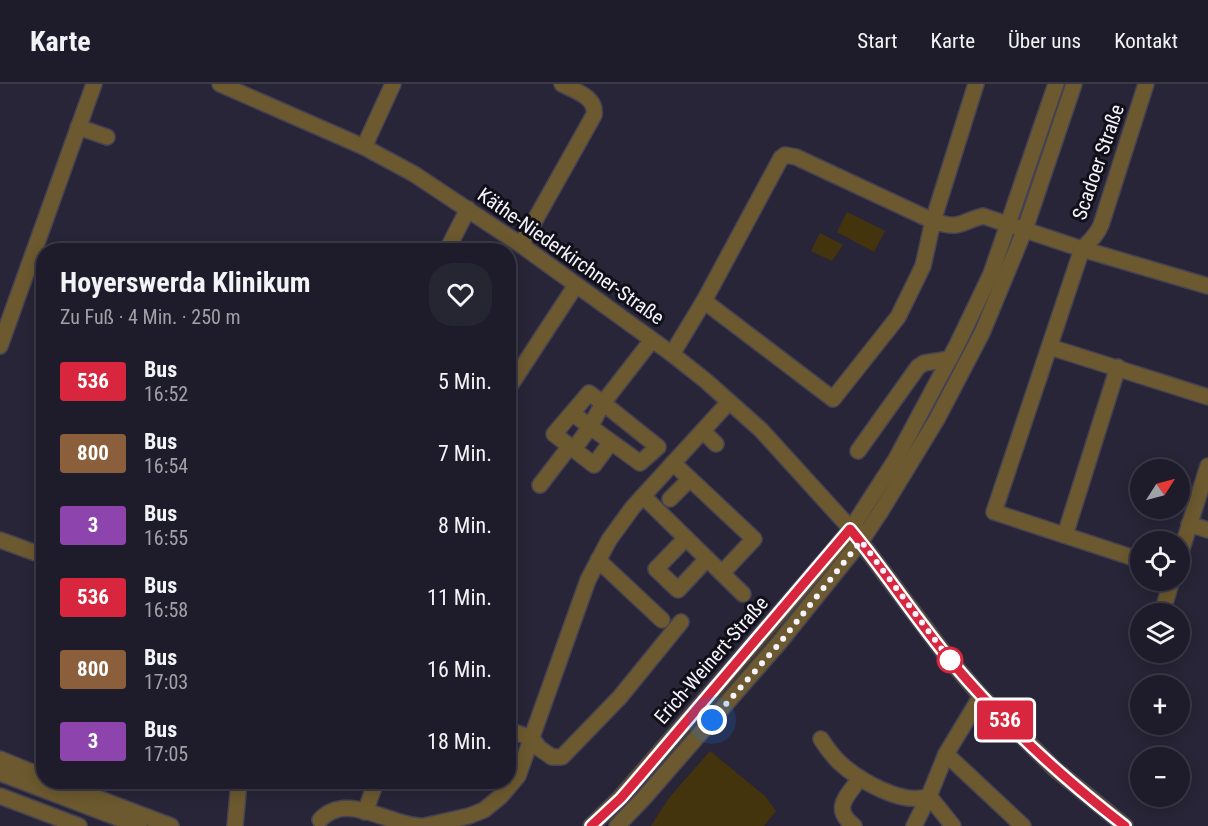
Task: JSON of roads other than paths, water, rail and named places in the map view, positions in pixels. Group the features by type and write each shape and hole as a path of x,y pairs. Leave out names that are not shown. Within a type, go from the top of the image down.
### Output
{"street":[{"path":"44,243 78,128 94,84"},
{"name":"Käthe-Niederkirchner-Straße","path":"220,84 364,147 414,174 468,208 672,354 761,430 861,541 948,658 981,696 1055,769 1125,826"},
{"path":"364,147 393,84"},
{"path":"521,245 594,115 595,108 592,101 561,84"},
{"path":"704,301 833,399 898,317 923,266 933,220 976,84"},
{"name":"Erich-Weinert-Straße","path":"601,823 850,529 896,459 950,359 991,273 1056,84"},
{"name":"Erich-Weinert-Straße","path":"617,826 779,644 861,541 937,419 982,333 1025,229 1074,84"},
{"name":"Scadoer Straße","path":"1065,535 994,512 1082,249 1098,232 1146,84"},
{"path":"78,128 107,137"},
{"path":"672,354 704,301 781,158 785,155 796,157 949,226 958,226 970,219 983,216 1082,249 1208,286"},
{"path":"450,243 468,208"},
{"path":"0,346 36,268"},
{"path":"516,382 576,285"},
{"path":"540,485 590,427 603,403 652,340"},
{"path":"1050,347 1208,397"},
{"path":"858,451 918,367 924,363 950,359"},
{"path":"1118,367 1065,535 1130,557"},
{"path":"572,413 640,463 658,447 589,393 554,434 594,465 611,442"},
{"path":"516,779 572,622 598,560 621,522 729,402"},
{"path":"703,431 716,444"},
{"path":"673,463 754,539 722,573"},
{"path":"1187,531 1189,524 1202,506 1208,466"},
{"path":"670,499 690,479"},
{"path":"643,496 743,594"},
{"path":"1189,524 1208,530"},
{"path":"686,538 656,569 678,590 707,559"},
{"path":"0,540 36,553"},
{"path":"598,560 662,620"},
{"path":"516,733 532,738 539,748 552,757 559,758 565,755 620,697 681,622"},
{"path":"914,826 946,754 981,696"},
{"path":"821,739 840,763 885,792 916,799 929,796"},
{"path":"946,754 1023,826"},
{"path":"0,759 36,774"},
{"path":"0,773 36,787"},
{"path":"854,826 844,819 841,810 844,801 860,778"},
{"path":"42,789 139,826"},
{"path":"73,789 171,826"},
{"path":"235,826 238,789"},
{"path":"365,812 373,789"},
{"path":"320,819 337,809 357,808 411,826 422,826 469,816 494,803 508,789"},
{"path":"0,796 79,826"},
{"path":"929,796 953,826"}]}
